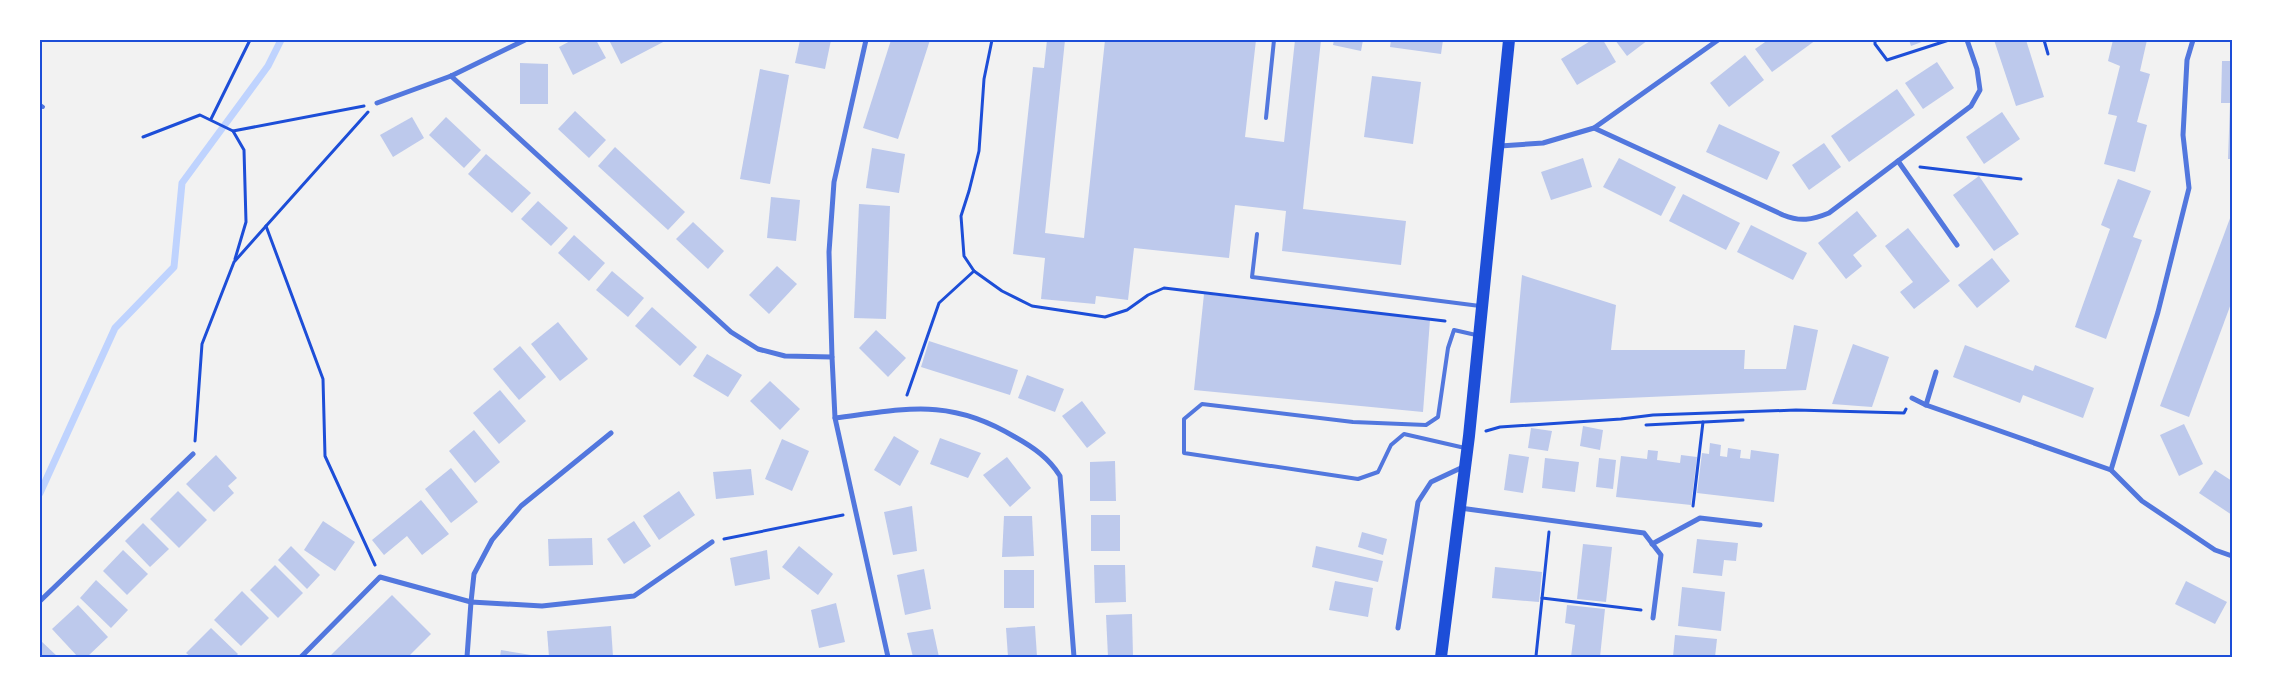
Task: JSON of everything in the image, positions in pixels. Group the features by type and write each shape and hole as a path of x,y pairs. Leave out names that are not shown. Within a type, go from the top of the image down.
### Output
{"main road":[{"path":"1441,657 1468,443 1509,40"}],"street":[{"path":"377,103 451,76 525,40"},
{"path":"866,40 834,182 828,252 835,418 888,657"},
{"path":"1499,146 1543,143 1594,128 1718,40"},
{"path":"1594,128 1794,219 1812,220 1829,213 1899,163 1971,106 1980,90 1977,69 1967,40"},
{"path":"2110,470 2158,312 2189,188 2183,135 2187,60 2193,40"},
{"path":"451,76 731,332 758,349 785,356 832,357"},
{"path":"1899,163 1957,245"},
{"path":"1926,405 1936,372"},
{"path":"1912,398 1926,405 2110,470 2142,501 2216,550 2232,556"},
{"path":"835,418 902,410 940,408 968,414 999,427 1034,448 1053,464 1060,476 1074,657"},
{"path":"467,657 474,574 492,540 521,506 611,433"},
{"path":"40,601 193,454"},
{"path":"1398,628 1418,502 1431,482 1465,466"},
{"path":"1460,508 1644,533 1661,555 1653,618"},
{"path":"1652,544 1700,518 1760,525"},
{"path":"300,657 380,577 471,602 542,606 634,596 712,542"}],"lane":[{"path":"1266,118 1274,40"},
{"path":"1257,234 1252,277 1482,307"},
{"path":"1468,443 1404,434 1391,445 1378,472 1358,479 1184,453 1184,419 1202,404 1353,422 1426,425 1438,417 1448,348 1454,330 1479,336"}],"path":[{"path":"211,120 250,40"},
{"path":"992,40 984,79 979,151 961,216 964,256 974,271 1002,291 1032,306 1105,317 1127,310 1148,295 1164,288 1451,321"},
{"path":"1874,40 1886,60 1949,40"},
{"path":"2044,40 2048,54"},
{"path":"233,131 377,103"},
{"path":"234,262 377,103"},
{"path":"144,137 200,115 233,131 244,150 246,222 234,262 202,344 197,433 193,454"},
{"path":"1899,163 2021,179"},
{"path":"266,226 323,379 325,456 380,577"},
{"path":"902,410 939,303 974,271"},
{"path":"1468,443 1500,427 1653,415 1796,410 1904,413 1912,398"},
{"path":"1646,425 1742,420"},
{"path":"1691,523 1704,422"},
{"path":"712,542 856,513"},
{"path":"1536,656 1550,520"},
{"path":"1542,598 1654,612"}],"building":[{"path":"572,40 596,40 606,58 573,75 559,47"},
{"path":"609,40 667,40 621,64"},
{"path":"800,40 831,40 825,69 795,63"},
{"path":"891,40 930,40 898,139 863,128"},
{"path":"1047,40 1065,40 1045,233 1084,238 1105,40 1256,40 1245,137 1284,142 1295,40 1321,40 1303,209 1406,221 1401,265 1282,251 1286,211 1235,205 1229,258 1134,248 1128,300 1096,296 1095,304 1041,299 1045,258 1013,254 1033,67 1044,68"},
{"path":"1334,40 1363,40 1361,51 1333,45"},
{"path":"1391,40 1443,40 1441,54 1390,47"},
{"path":"1592,40 1603,40 1616,62 1577,85 1561,59"},
{"path":"1615,40 1648,40 1627,56"},
{"path":"1768,40 1816,40 1772,72 1755,49"},
{"path":"1909,40 1927,40 1911,46"},
{"path":"1994,40 2026,40 2044,97 2016,106"},
{"path":"2113,40 2147,40 2140,71 2150,74 2137,122 2147,125 2135,172 2104,164 2117,116 2108,114 2120,66 2108,61"},
{"path":"1745,55 1764,80 1729,107 1710,83"},
{"path":"2222,61 2232,61 2232,159 2228,159 2230,103 2221,103"},
{"path":"1937,62 1954,88 1923,109 1905,83"},
{"path":"520,63 548,64 548,104 520,104"},
{"path":"760,69 789,75 770,184 740,179"},
{"path":"1372,76 1421,82 1413,144 1364,137"},
{"path":"1897,89 1915,115 1849,162 1831,136"},
{"path":"575,111 606,140 589,158 558,129"},
{"path":"2002,112 2020,139 1984,164 1966,137"},
{"path":"412,117 424,138 393,157 380,135"},
{"path":"446,117 481,150 464,168 429,135"},
{"path":"1719,124 1780,152 1767,180 1706,152"},
{"path":"1824,143 1841,167 1809,190 1792,165"},
{"path":"615,147 685,212 668,230 598,166"},
{"path":"872,148 905,154 899,193 866,188"},
{"path":"486,154 531,193 512,213 468,174"},
{"path":"1583,158 1592,187 1551,200 1541,172"},
{"path":"1619,158 1676,187 1661,216 1603,187"},
{"path":"1979,176 2019,234 1994,251 1953,195"},
{"path":"2118,179 2151,191 2133,237 2142,240 2106,339 2075,327 2110,229 2101,225"},
{"path":"1683,194 1740,223 1726,250 1669,221"},
{"path":"771,197 800,200 796,241 767,238"},
{"path":"538,201 568,228 551,246 521,219"},
{"path":"859,204 890,206 886,319 854,318"},
{"path":"1857,211 1877,236 1853,255 1862,266 1846,279 1818,243"},
{"path":"2232,213 2232,301 2189,417 2160,406"},
{"path":"693,222 724,251 708,269 676,239"},
{"path":"1751,225 1807,253 1793,280 1737,252"},
{"path":"1908,228 1950,281 1914,309 1900,292 1913,282 1885,246"},
{"path":"574,235 605,263 589,281 558,253"},
{"path":"1992,258 2010,281 1977,308 1958,285"},
{"path":"777,266 797,284 769,314 749,295"},
{"path":"612,271 644,298 628,317 596,290"},
{"path":"1522,275 1616,305 1611,350 1745,350 1744,369 1786,369 1794,325 1818,330 1806,390 1510,403"},
{"path":"1204,294 1430,320 1423,412 1194,390"},
{"path":"652,307 697,347 680,366 635,326"},
{"path":"558,322 588,359 560,381 531,344"},
{"path":"876,330 906,358 888,377 859,348"},
{"path":"929,341 1018,370 1010,395 921,367"},
{"path":"1853,344 1889,357 1872,407 1832,404"},
{"path":"1965,345 2033,371 2035,365 2094,388 2083,418 2023,395 2020,403 1953,377"},
{"path":"520,346 546,377 519,400 493,369"},
{"path":"707,354 742,375 728,397 693,376"},
{"path":"1027,375 1064,389 1055,412 1018,398"},
{"path":"770,381 800,409 780,430 750,401"},
{"path":"500,390 526,421 499,444 473,413"},
{"path":"1082,401 1106,433 1087,448 1062,416"},
{"path":"2184,424 2203,464 2179,476 2160,435"},
{"path":"1583,426 1603,430 1600,450 1580,446"},
{"path":"1531,428 1552,431 1548,451 1528,448"},
{"path":"474,430 500,462 475,483 449,451"},
{"path":"894,436 919,451 900,486 874,470"},
{"path":"940,438 981,453 968,478 930,464"},
{"path":"782,439 809,451 792,491 765,479"},
{"path":"1710,443 1721,445 1720,456 1727,457 1728,448 1741,450 1740,458 1750,459 1751,450 1779,454 1774,502 1697,493 1702,453 1709,454"},
{"path":"1648,450 1658,451 1657,460 1680,463 1681,455 1697,457 1691,505 1616,497 1621,456 1647,459"},
{"path":"1509,454 1529,457 1523,493 1504,490"},
{"path":"216,455 237,478 228,486 234,493 214,512 186,484"},
{"path":"1007,457 1031,488 1010,507 983,475"},
{"path":"1545,458 1579,462 1575,492 1542,488"},
{"path":"1599,458 1616,460 1613,489 1596,487"},
{"path":"1115,461 1116,501 1090,501 1090,462"},
{"path":"451,468 478,502 451,523 425,489"},
{"path":"751,469 754,495 716,499 713,472"},
{"path":"2215,470 2232,481 2232,515 2199,493"},
{"path":"178,491 207,520 179,548 150,519"},
{"path":"679,491 695,515 659,540 643,516"},
{"path":"421,500 449,534 422,555 407,536 384,555 372,540"},
{"path":"912,506 917,551 893,555 884,512"},
{"path":"1091,515 1120,515 1120,551 1091,551"},
{"path":"1004,516 1032,516 1034,556 1002,557"},
{"path":"323,521 355,542 335,571 304,550"},
{"path":"634,521 651,546 624,564 607,539"},
{"path":"143,523 169,549 150,567 125,541"},
{"path":"1362,532 1387,539 1383,555 1358,547"},
{"path":"592,538 593,565 549,566 548,539"},
{"path":"1697,539 1738,543 1736,561 1724,560 1722,576 1693,573"},
{"path":"1583,544 1612,547 1606,602 1577,599"},
{"path":"291,546 320,575 307,589 278,560"},
{"path":"799,546 833,574 818,595 782,567"},
{"path":"1316,546 1383,561 1378,582 1312,567"},
{"path":"123,550 148,574 127,595 103,571"},
{"path":"767,550 770,579 735,586 730,558"},
{"path":"275,565 303,593 278,618 250,590"},
{"path":"1094,565 1125,565 1126,602 1095,603"},
{"path":"1495,567 1542,572 1539,602 1492,598"},
{"path":"924,569 931,609 905,615 897,575"},
{"path":"1004,570 1034,570 1034,608 1004,608"},
{"path":"96,580 128,610 111,628 80,598"},
{"path":"1335,581 1373,588 1368,617 1329,610"},
{"path":"2186,581 2227,602 2215,624 2175,604"},
{"path":"1682,587 1725,592 1721,631 1678,626"},
{"path":"242,591 269,618 241,646 214,620"},
{"path":"392,595 431,634 408,657 329,657"},
{"path":"836,603 845,642 819,648 811,610"},
{"path":"78,605 108,637 87,657 78,657 52,629"},
{"path":"1567,605 1605,609 1600,657 1571,657 1575,625 1565,623"},
{"path":"1132,614 1133,657 1108,657 1106,615"},
{"path":"611,626 613,657 549,657 547,631"},
{"path":"1035,626 1037,657 1008,657 1006,628"},
{"path":"211,628 238,654 235,657 191,657 186,653"},
{"path":"933,629 939,657 913,657 907,633"},
{"path":"1675,635 1717,639 1715,657 1673,657"},
{"path":"40,640 58,657 40,657"},
{"path":"501,650 531,655 531,657 500,657"}],"waterway":[{"path":"40,493 115,328 174,267 182,183 268,66 281,40"}]}
